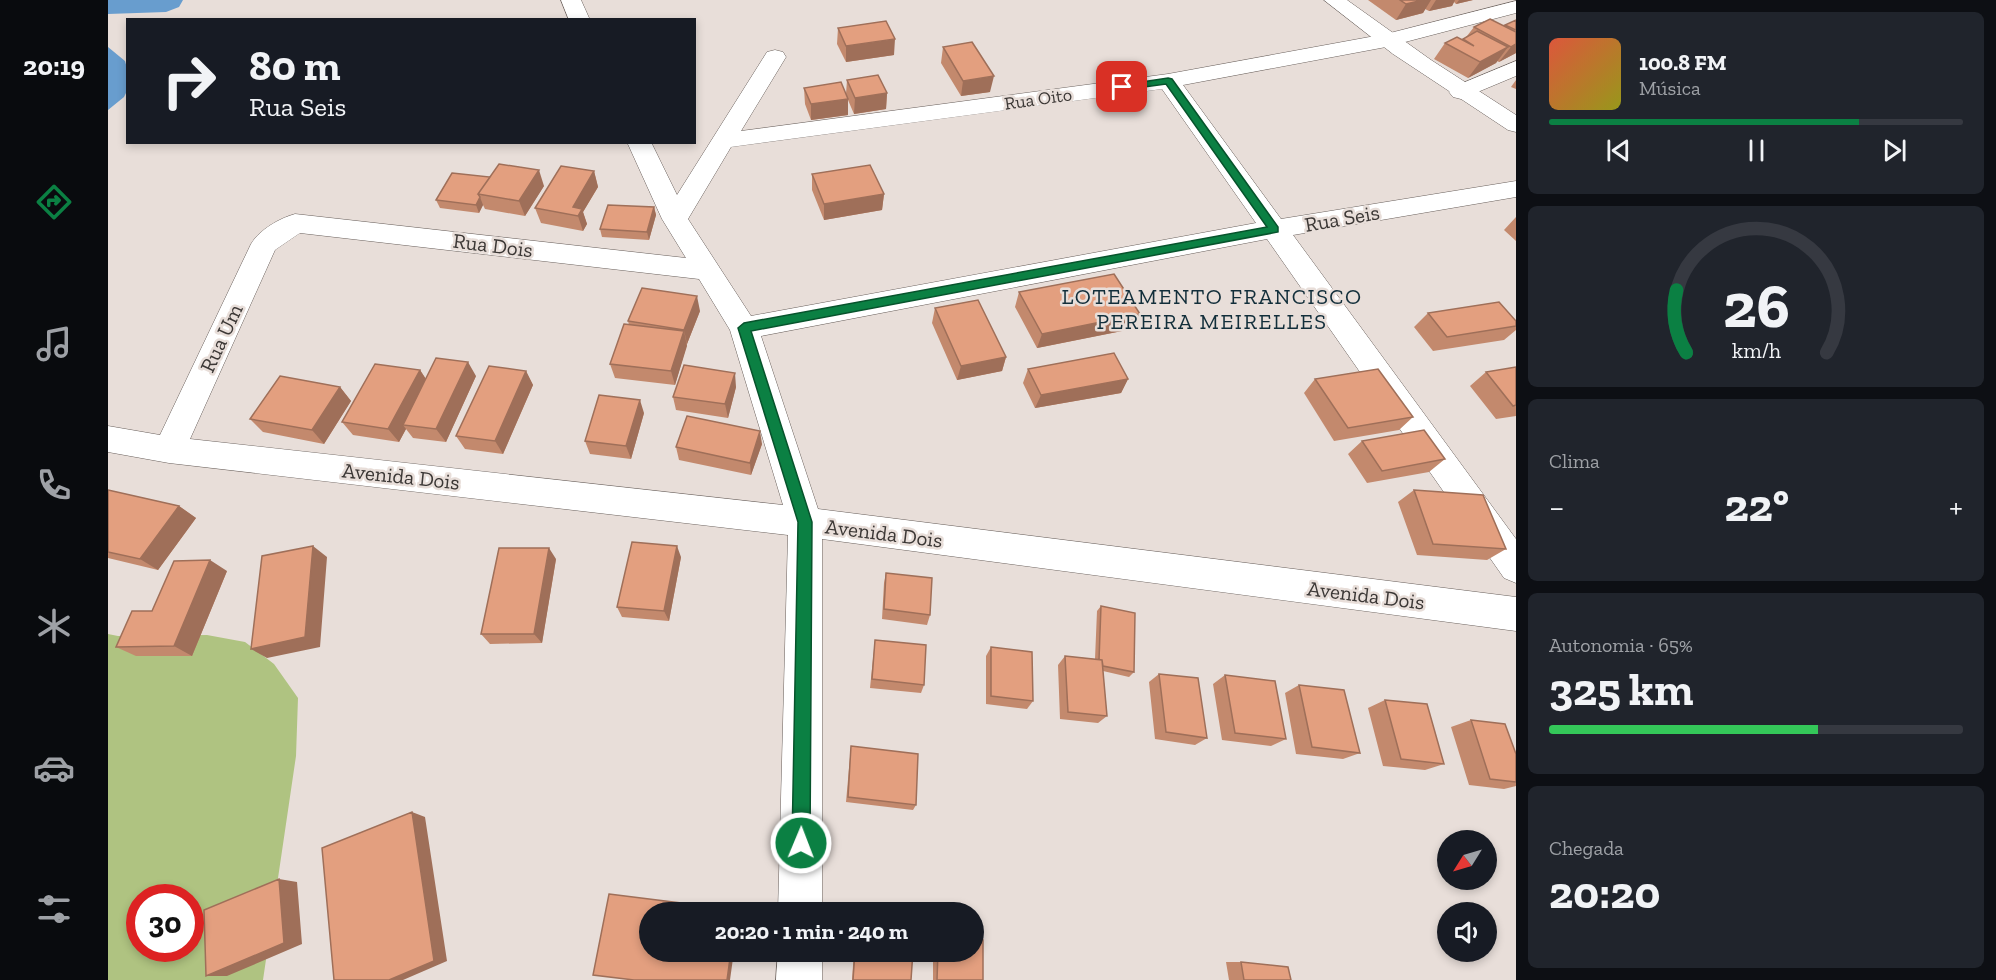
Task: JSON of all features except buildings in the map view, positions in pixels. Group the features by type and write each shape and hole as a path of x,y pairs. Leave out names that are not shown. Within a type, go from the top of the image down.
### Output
{"street":[{"path":"571,0 579,18"},
{"path":"1334,0 1386,40 1461,92 1516,125"},
{"name":"Rua Oito","path":"723,141 1168,81 1386,40 1516,7"},
{"path":"675,219 775,57"},
{"path":"1461,92 1516,68"},
{"path":"1168,81 1516,567"},
{"path":"640,144 675,219 744,328 805,522 800,902"},
{"name":"Rua Seis","path":"744,328 1274,229 1516,189"},
{"name":"Rua Dois","path":"281,232 296,223 708,270"},
{"name":"Rua Um","path":"169,450 264,244 281,232"},
{"name":"Avenida Dois","path":"108,439 169,450 805,522 1516,614"},
{"path":"799,980 800,962"}],"green space":[{"path":"108,634 118,636 207,635 245,642 274,664 298,698 296,756 263,980 108,980"}],"water":[{"path":"108,0 183,0 179,7 166,12 108,14"},
{"path":"108,47 125,61 126,93 108,110"}],"district":[{"name":"LOTEAMENTO FRANCISCO PEREIRA MEIRELLES","path":"1212,308"}],"route":[{"path":"801,843 805,522 744,328 1274,229 1168,81 1122,87"}]}
